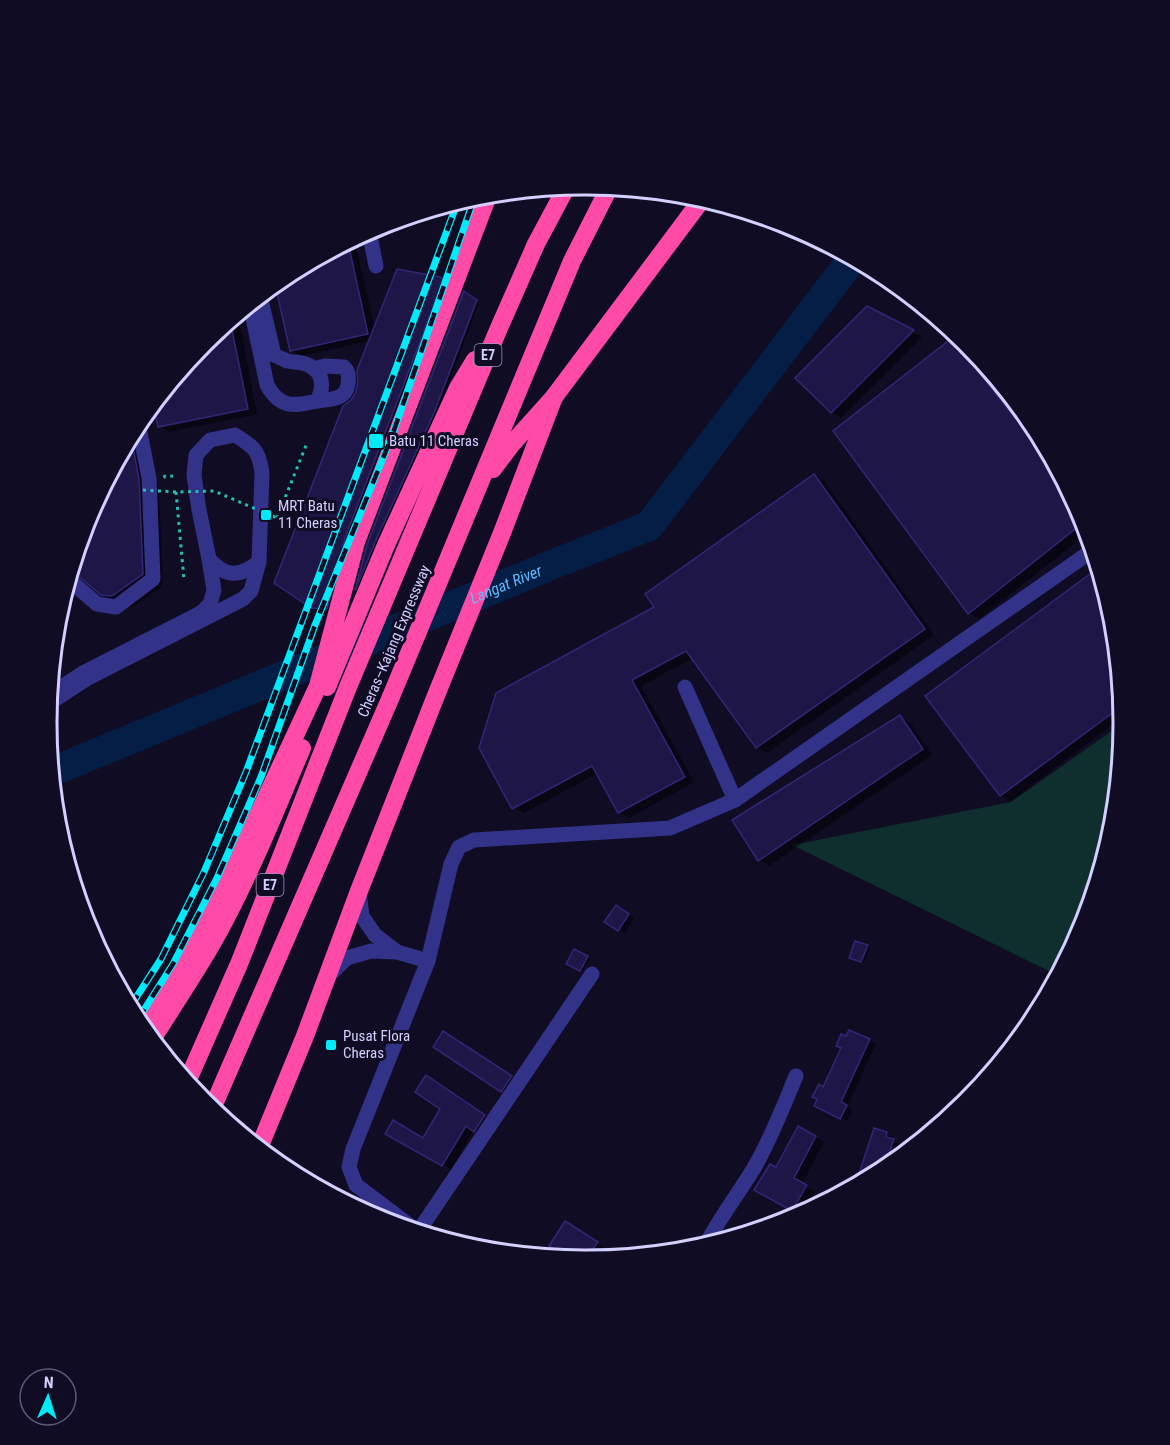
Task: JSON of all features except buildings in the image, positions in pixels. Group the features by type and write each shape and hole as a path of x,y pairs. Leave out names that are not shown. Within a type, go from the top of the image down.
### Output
{"highway":[{"name":"Cheras–Kajang Expressway","path":"191,1074 239,964 348,687 499,328 536,244 562,196"},
{"name":"Cheras–Kajang Expressway","path":"216,1100 390,699 572,261 605,196"},
{"path":"149,1021 218,901 318,686 356,542 484,205"},
{"path":"477,489 511,445 554,397 696,207"},
{"path":"157,1031 206,956 231,910 259,852 386,545 458,388 478,355 499,328"},
{"path":"262,1140 554,397"}],"street":[{"path":"371,240 376,266"},
{"path":"262,305 274,355 289,362 304,364 314,369 321,378 322,391 317,401"},
{"path":"252,314 267,385 271,393 283,402 297,406 345,394 349,378 348,371 344,367 325,366 314,369"},
{"path":"58,689 83,673 203,611 210,604 213,590 194,475 196,455 210,440 234,435 251,446 260,459 262,473 259,562 251,591 243,599 88,678 58,698"},
{"path":"75,585 97,604 116,607 153,579 149,478 141,437"},
{"path":"394,1214 357,1185 350,1167 353,1149 428,961 451,864 459,847 474,840 670,828 735,800 1086,555"},
{"path":"209,559 217,568 232,574 246,571 259,562"},
{"path":"685,687 735,800"},
{"path":"359,891 362,916 375,935 397,952"},
{"path":"328,976 347,958 371,951 397,952 428,961"},
{"path":"422,1224 592,974"},
{"path":"710,1235 755,1166 796,1076"}],"path":[{"path":"143,490 214,491 277,518 307,443"},
{"path":"165,477 173,476"},
{"path":"176,492 184,580"}],"green space":[{"path":"1113,730 1108,791 1095,859 1073,925 1050,972 792,845 1011,802"}],"waterway":[{"name":"Langat River","path":"59,769 649,526 848,264"}],"railway":[{"path":"143,1011 173,964 218,876 261,777 315,625 392,436 471,207"},
{"path":"135,999 161,959 204,872 246,772 454,211"}],"place":[{"name":"Batu 11 Cheras","path":"376,441"},
{"name":"MRT Batu 11 Cheras","path":"266,515"},
{"name":"Pusat Flora Cheras","path":"331,1045"}]}
